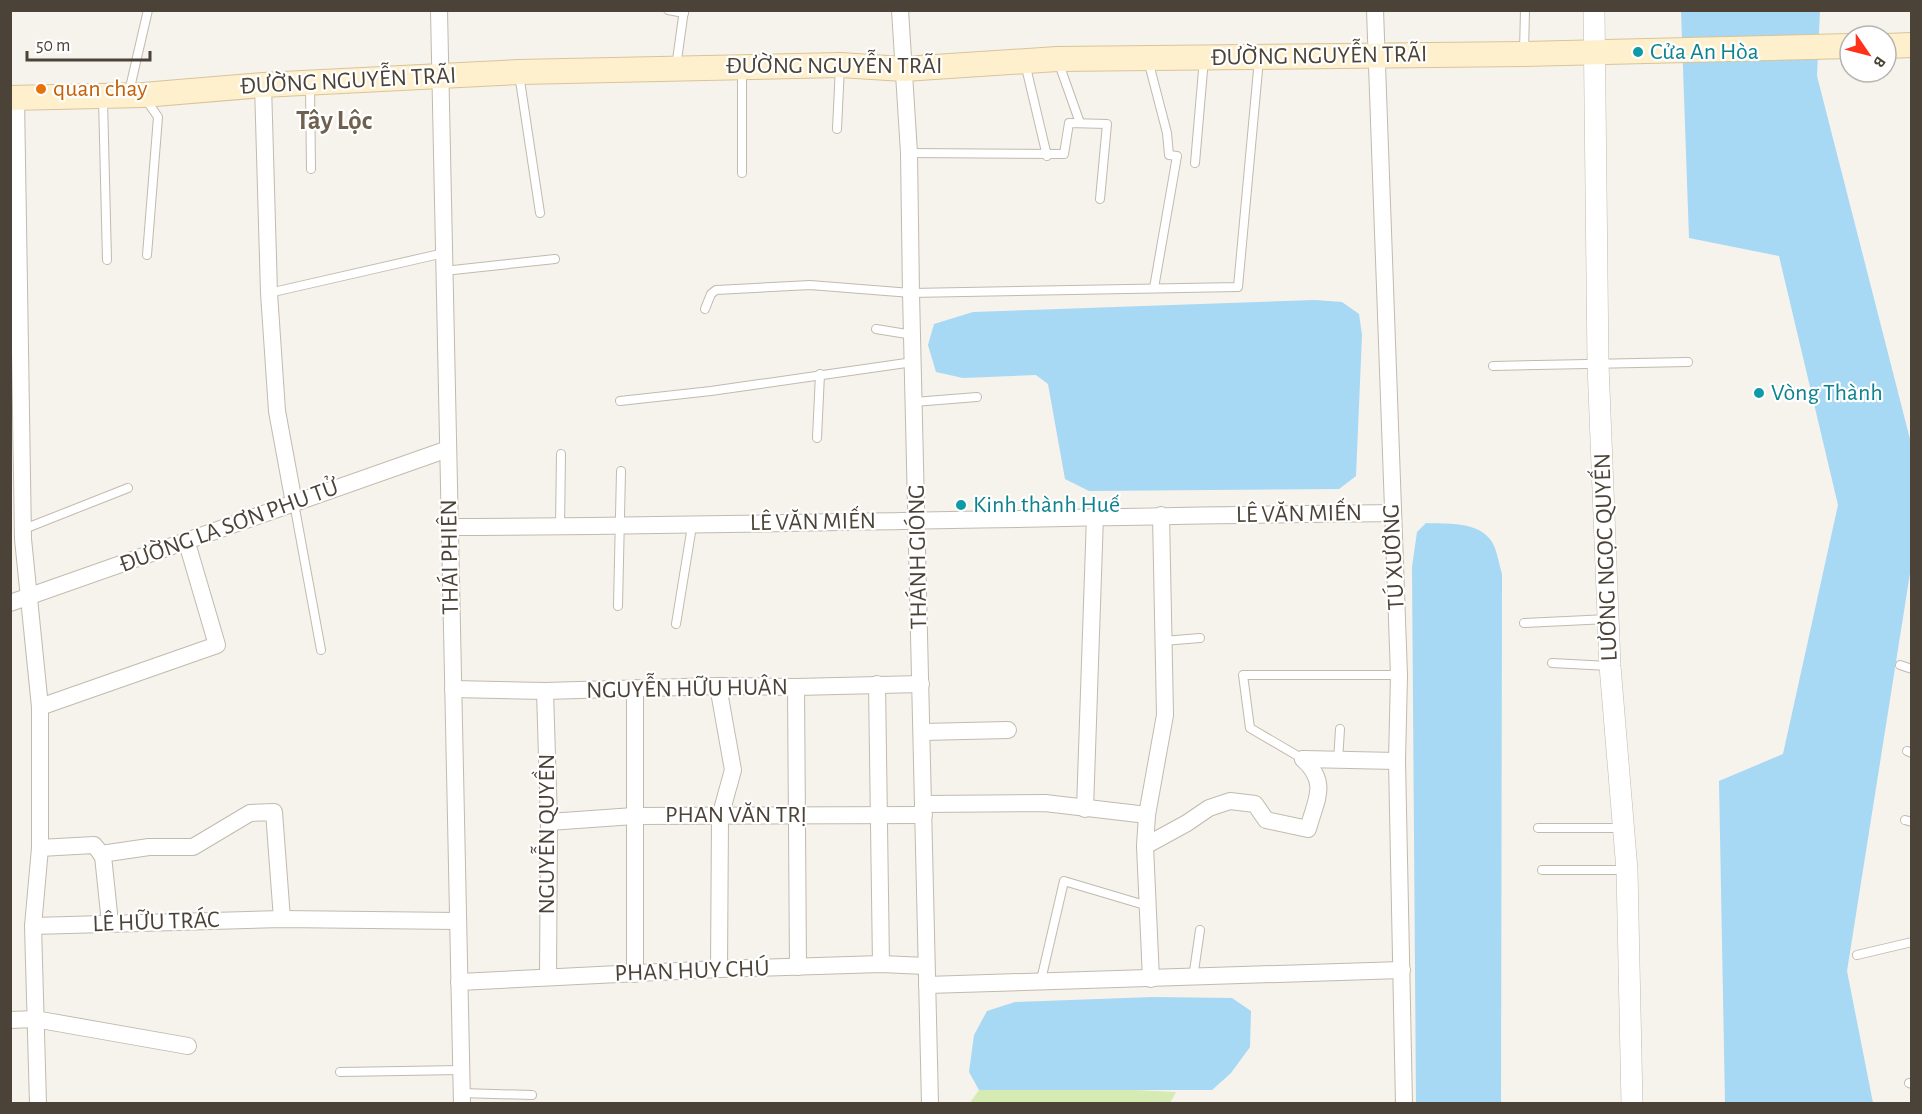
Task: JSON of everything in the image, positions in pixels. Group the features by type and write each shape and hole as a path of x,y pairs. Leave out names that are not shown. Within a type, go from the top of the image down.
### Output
{"main road":[{"name":"ĐƯỜNG NGUYỄN TRÃI","path":"13,98 135,95 263,85 519,72 840,65 904,69 1057,59 1595,53 1838,46"}],"street":[{"name":"THÁI PHIÊN","path":"439,10 461,1098"},
{"name":"THÁNH GIÓNG","path":"900,10 909,153 930,1104"},
{"name":"TÚ XƯƠNG","path":"1375,10 1392,513 1400,675 1397,761 1404,1104"},
{"name":"LƯƠNG NGỌC QUYẾN","path":"1594,10 1598,364 1610,666 1627,870 1632,1104"},
{"path":"263,85 269,293 277,411 294,503"},
{"path":"13,98 19,536 40,707 40,848 33,926 38,1104"},
{"name":"ĐƯỜNG LA SƠN PHU TỬ","path":"10,603 187,543 448,449"},
{"name":"LÊ VĂN MIẾN","path":"449,528 692,526 1095,516 1392,513"},
{"path":"1151,979 1145,846 1147,815 1165,715 1161,515"},
{"path":"1085,809 1095,516"},
{"path":"40,707 217,645 187,543"},
{"path":"877,684 881,964"},
{"name":"NGUYỄN HỮU HUÂN","path":"453,689 545,691 921,684"},
{"path":"718,686 733,770 720,817 719,969"},
{"path":"796,687 798,967"},
{"path":"635,688 635,974"},
{"name":"NGUYỄN QUYỀN","path":"545,691 549,822 548,977"},
{"path":"922,732 1008,730"},
{"path":"1145,846 1187,824 1209,808 1230,801 1254,804 1266,820 1308,829 1320,784 1316,771 1303,759"},
{"path":"1303,759 1397,761"},
{"name":"PHAN VĂN TRỊ","path":"549,822 634,816 880,815 924,809 1045,803 1147,815"},
{"path":"101,854 149,847 193,847 250,813 274,812 282,919"},
{"path":"40,848 94,845 101,854 110,923"},
{"name":"LÊ HỮU TRÁC","path":"33,926 282,919 458,921"},
{"name":"PHAN HUY CHÚ","path":"459,982 719,969 881,964 926,966"},
{"path":"927,985 1041,980 1193,979 1402,970"},
{"path":"10,1020 35,1019 188,1046"}],"lane":[{"path":"147,255 158,117 135,95 148,10"},
{"path":"668,10 684,12 676,68"},
{"path":"1524,54 1525,10"},
{"path":"705,309 711,294 716,290 810,285 911,293 1238,287 1260,55"},
{"path":"1195,164 1204,58"},
{"path":"1057,59 1080,123"},
{"path":"1148,59 1167,133 1169,155 1177,156 1154,288"},
{"path":"1024,60 1047,156"},
{"path":"837,129 840,65"},
{"path":"742,66 742,173"},
{"path":"519,72 540,213"},
{"path":"310,83 310,169"},
{"path":"102,96 107,260"},
{"path":"909,153 1047,156 1064,154 1069,123 1107,124 1100,199"},
{"path":"269,293 444,254"},
{"path":"444,271 555,259"},
{"path":"876,329 913,335"},
{"path":"620,401 711,391 913,362"},
{"path":"1493,366 1689,362"},
{"path":"817,438 820,374"},
{"path":"914,402 977,397"},
{"path":"560,527 561,454"},
{"path":"618,606 621,471"},
{"path":"19,536 128,488"},
{"path":"294,503 321,650"},
{"path":"676,624 692,526"},
{"path":"1524,623 1609,620"},
{"path":"1163,641 1200,638"},
{"path":"1552,663 1610,666"},
{"path":"1900,665 1911,669"},
{"path":"1303,759 1250,728 1244,675 1400,675"},
{"path":"1338,761 1340,729"},
{"path":"1538,828 1625,828"},
{"path":"1542,870 1627,870"},
{"path":"1041,980 1064,881 1148,906"},
{"path":"1193,979 1200,930"},
{"path":"1857,955 1911,942"},
{"path":"340,1072 461,1070"},
{"path":"461,1098 532,1095"}],"green space":[{"path":"1114,1089 1176,1092 1170,1103 969,1104 979,1090"}],"water":[{"path":"1681,11 1820,11 1817,76 1911,443 1911,567 1847,971 1873,1103 1725,1103 1719,781 1783,754 1838,505 1779,256 1689,238"},
{"path":"1315,300 1342,302 1359,314 1362,335 1356,476 1339,489 1089,491 1065,479 1048,384 1036,375 963,378 936,372 928,345 934,324 973,312"},
{"path":"1426,523 1462,525 1479,530 1494,545 1502,574 1501,1103 1416,1103 1412,567 1417,532"},
{"path":"1153,997 1232,998 1251,1011 1250,1047 1231,1073 1212,1090 979,1090 969,1072 974,1035 987,1011 1015,1002"}],"place":[{"name":"Cửa An Hòa","path":"1638,52"},
{"name":"quan chay","path":"41,89"},
{"name":"Vòng Thành","path":"1759,393"},
{"name":"Kinh thành Huế","path":"961,505"}],"district":[{"name":"Tây Lộc","path":"334,120"}]}
